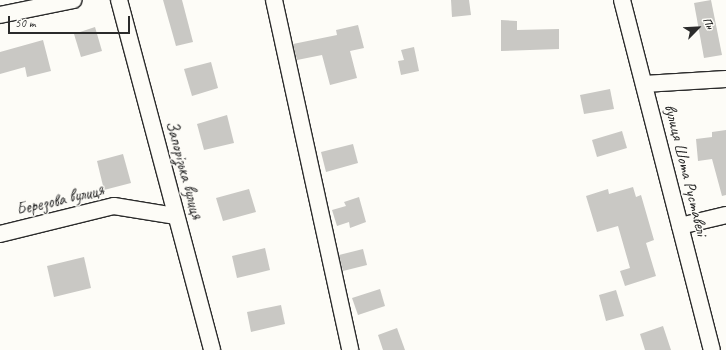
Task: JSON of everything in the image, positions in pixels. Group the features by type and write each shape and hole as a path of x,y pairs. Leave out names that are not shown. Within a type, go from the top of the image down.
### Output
{"street":[{"path":"0,15 73,0"},
{"name":"Запорізька вулиця","path":"120,0 212,350"},
{"path":"274,0 350,350"},
{"name":"вулиця Шота Руставелі","path":"622,0 712,350"},
{"path":"644,84 726,79"},
{"name":"Березова вулиця","path":"0,234 114,206 176,216"},
{"path":"680,226 726,215"}],"building":[{"path":"163,0 182,0 193,42 176,46"},
{"path":"451,0 469,0 471,15 452,17"},
{"path":"711,0 722,55 704,58 694,3"},
{"path":"501,20 517,21 517,30 559,29 559,49 501,51"},
{"path":"358,25 364,48 350,51 357,78 330,85 322,55 297,60 293,44 337,35 336,30"},
{"path":"95,27 102,51 81,57 74,34"},
{"path":"43,40 51,71 27,77 25,67 0,74 0,52"},
{"path":"414,47 419,71 401,75 398,61 404,60 401,50"},
{"path":"211,62 218,88 192,96 184,69"},
{"path":"610,89 614,109 584,114 580,95"},
{"path":"227,115 234,143 204,150 197,124"},
{"path":"726,130 726,195 722,196 712,159 698,161 696,139 712,137 712,132"},
{"path":"622,131 627,148 597,157 592,140"},
{"path":"353,144 358,163 326,172 321,152"},
{"path":"123,154 131,183 104,190 97,161"},
{"path":"633,187 636,197 641,195 654,240 646,243 656,276 625,286 620,271 630,268 618,226 597,232 586,196 608,189 609,194"},
{"path":"249,189 256,212 223,221 216,198"},
{"path":"359,197 366,222 350,228 349,222 337,226 332,210 346,206 344,202"},
{"path":"265,248 270,270 237,278 232,256"},
{"path":"363,249 367,265 343,271 339,255"},
{"path":"84,257 91,288 54,297 47,266"},
{"path":"380,289 385,306 358,315 352,298"},
{"path":"616,290 624,316 606,321 599,295"},
{"path":"281,305 285,324 251,332 247,312"},
{"path":"663,326 671,350 645,350 640,334"},
{"path":"397,328 405,350 383,350 378,335"}]}
